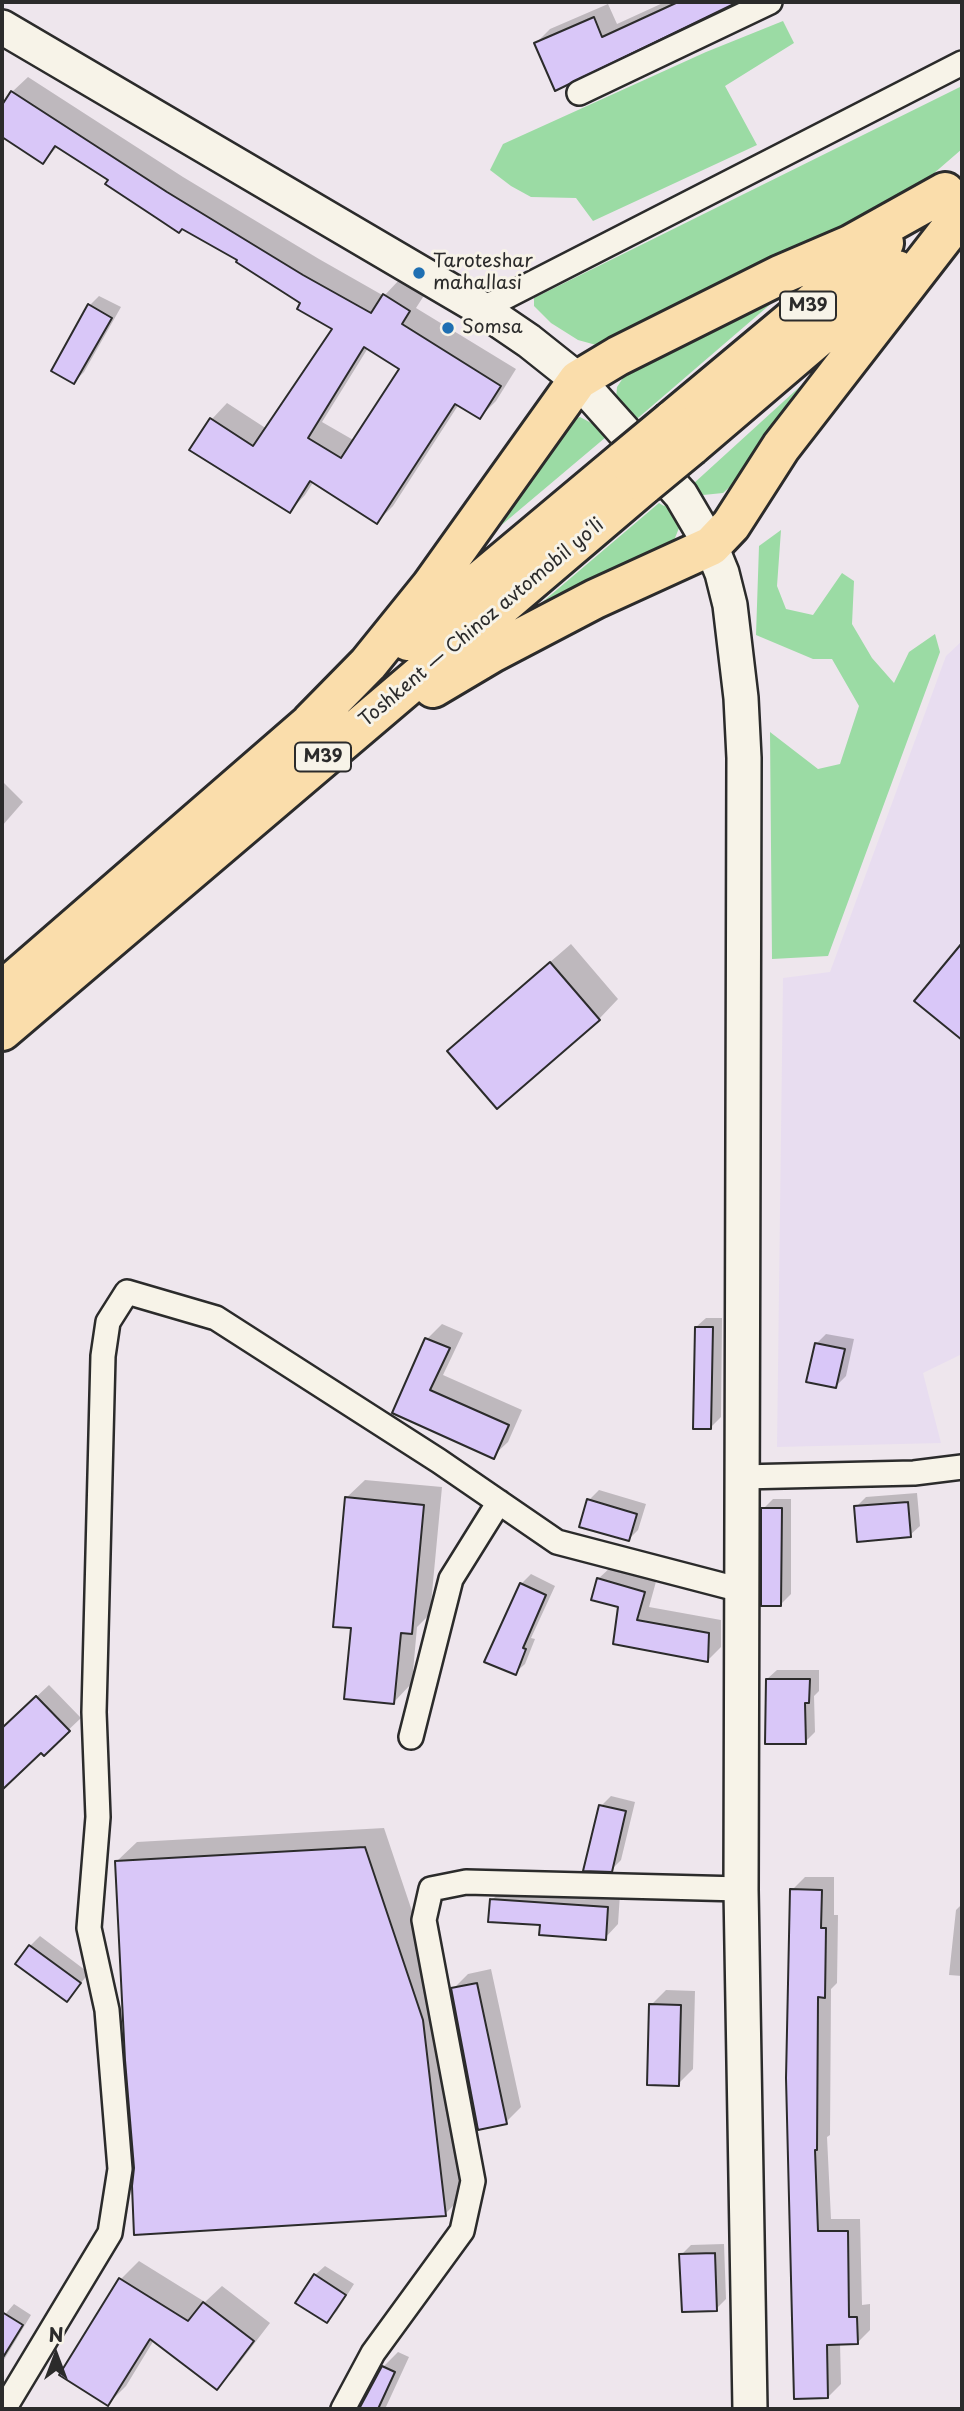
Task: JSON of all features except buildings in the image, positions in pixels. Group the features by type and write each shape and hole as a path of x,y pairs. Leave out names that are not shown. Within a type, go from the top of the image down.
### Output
{"highway":[{"path":"324,734 368,664 431,586 578,380 618,356 780,275 958,200"},
{"path":"324,734 481,659 721,536 781,447 958,200"},
{"name":"Toshkent — Chinoz avtomobil yoʻli","path":"2,991 324,734 958,200"},
{"name":"Toshkent — Chinoz avtomobil yoʻli","path":"2,1031 324,734"}],"main road":[{"path":"2,27 482,309 529,341 578,380 721,536 722,573 730,605 741,698 744,783 741,1889 750,2409"}],"street":[{"path":"579,93 770,2"},
{"path":"482,309 962,63"},
{"path":"2,2401 7,2404 110,2234 120,2169 107,2011 89,1928 98,1817 93,1712 103,1356 108,1322 127,1292 216,1318 428,1454 557,1542 741,1590"},
{"path":"741,1477 915,1473 962,1468"},
{"path":"411,1737 451,1578 499,1502"},
{"path":"343,2409 373,2353 461,2231 473,2181 424,1920 431,1889 466,1882 741,1889"}],"shaded area":[{"path":"962,641 962,1354 923,1373 941,1443 777,1447 783,978 830,972 946,656"}],"green space":[{"path":"783,21 794,43 725,86 757,145 593,221 576,198 531,197 490,170 503,144 706,52"},
{"path":"962,86 962,149 896,206 607,348 578,340 551,323 534,306 534,298"},
{"path":"816,265 631,424 616,399 617,387 627,372"},
{"path":"851,340 746,472 723,493 703,495 693,484"},
{"path":"580,417 595,425 606,437 447,571 564,423"},
{"path":"669,502 678,515 679,528 665,551 526,616 659,503 664,506"},
{"path":"781,530 777,586 786,609 813,615 842,573 854,581 852,624 872,658 894,683 909,652 935,634 940,652 828,956 772,959 770,732 818,769 840,764 859,706 832,659 813,659 756,635 759,546"}],"place":[{"name":"Taroteshar mahallasi","path":"419,273"},
{"name":"Somsa","path":"448,328"}]}
